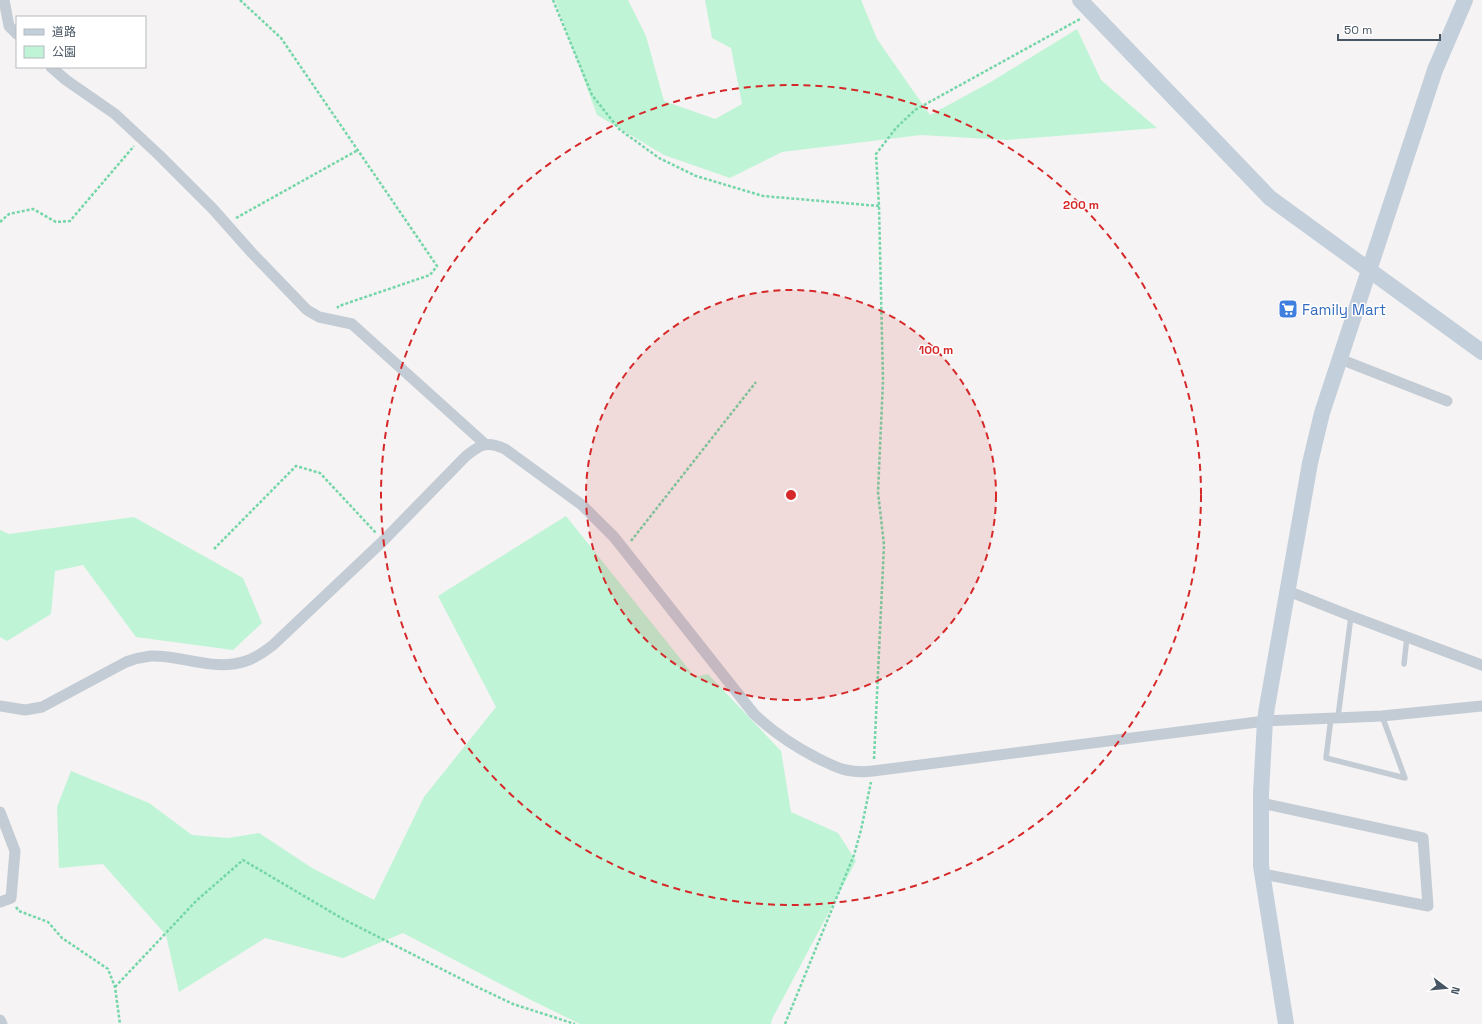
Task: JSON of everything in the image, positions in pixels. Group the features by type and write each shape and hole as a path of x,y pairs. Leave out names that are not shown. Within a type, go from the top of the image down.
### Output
{"street":[{"path":"4,0 9,26 16,33"},
{"path":"1080,0 1270,198 1482,352"},
{"path":"1286,1024 1261,866 1261,803 1265,721 1310,462 1322,413 1435,70 1465,0"},
{"path":"52,68 66,80 115,114 159,155 307,310 328,319 352,324 485,444 495,445 505,449 582,505 614,537 754,714 766,725 792,743 828,763 844,770 861,772 873,771 1265,721 1382,716 1482,706"},
{"path":"1340,359 1447,401"},
{"path":"0,706 25,710 42,707 126,662 138,658 150,656 164,657 211,665 229,665 246,662 259,656 273,645 383,541 466,456 485,444"},
{"path":"1288,591 1482,665"},
{"path":"1261,803 1423,838 1428,906 1263,874"},
{"path":"0,812 15,851 11,898 0,902"},
{"path":"0,1020 2,1024"}],"lane":[{"path":"1351,616 1326,758 1404,778 1382,716"},
{"path":"1404,664 1407,637"}],"path":[{"path":"240,0 282,38 437,266 430,275 339,306 328,319"},
{"path":"553,0 592,95 619,129 659,158 696,176 763,196 879,206"},
{"path":"785,1024 854,855 861,830 873,771 884,545 878,492 883,381 879,206 876,154 896,128 915,110 1093,12"},
{"path":"0,222 9,214 33,209 56,222 70,221 141,138"},
{"path":"226,224 358,150"},
{"path":"624,550 756,382"},
{"path":"214,549 296,466 320,473 383,541"},
{"path":"116,987 196,901 243,860 343,919 473,985 513,1004 575,1024"},
{"path":"11,898 19,911 48,922 62,938 108,969 116,987 120,1024"}],"green space":[{"path":"555,0 628,0 646,36 664,101 715,119 742,104 731,48 712,38 705,0 861,0 877,39 930,115 989,83 1077,29 1101,80 1157,128 1007,140 921,135 782,152 730,178 664,155 597,115"},
{"path":"566,516 695,677 708,674 781,751 791,812 838,833 856,861 772,1019 771,1024 580,1024 403,933 343,958 265,938 179,992 166,935 103,864 59,868 57,807 71,771 149,803 192,835 228,838 259,833 312,868 374,900 424,797 496,707 438,596"},
{"path":"134,517 243,578 262,623 233,650 136,637 83,565 55,571 51,614 7,641 0,637 0,530 9,534"}],"place":[{"name":"Family Mart","path":"1288,309"}]}
